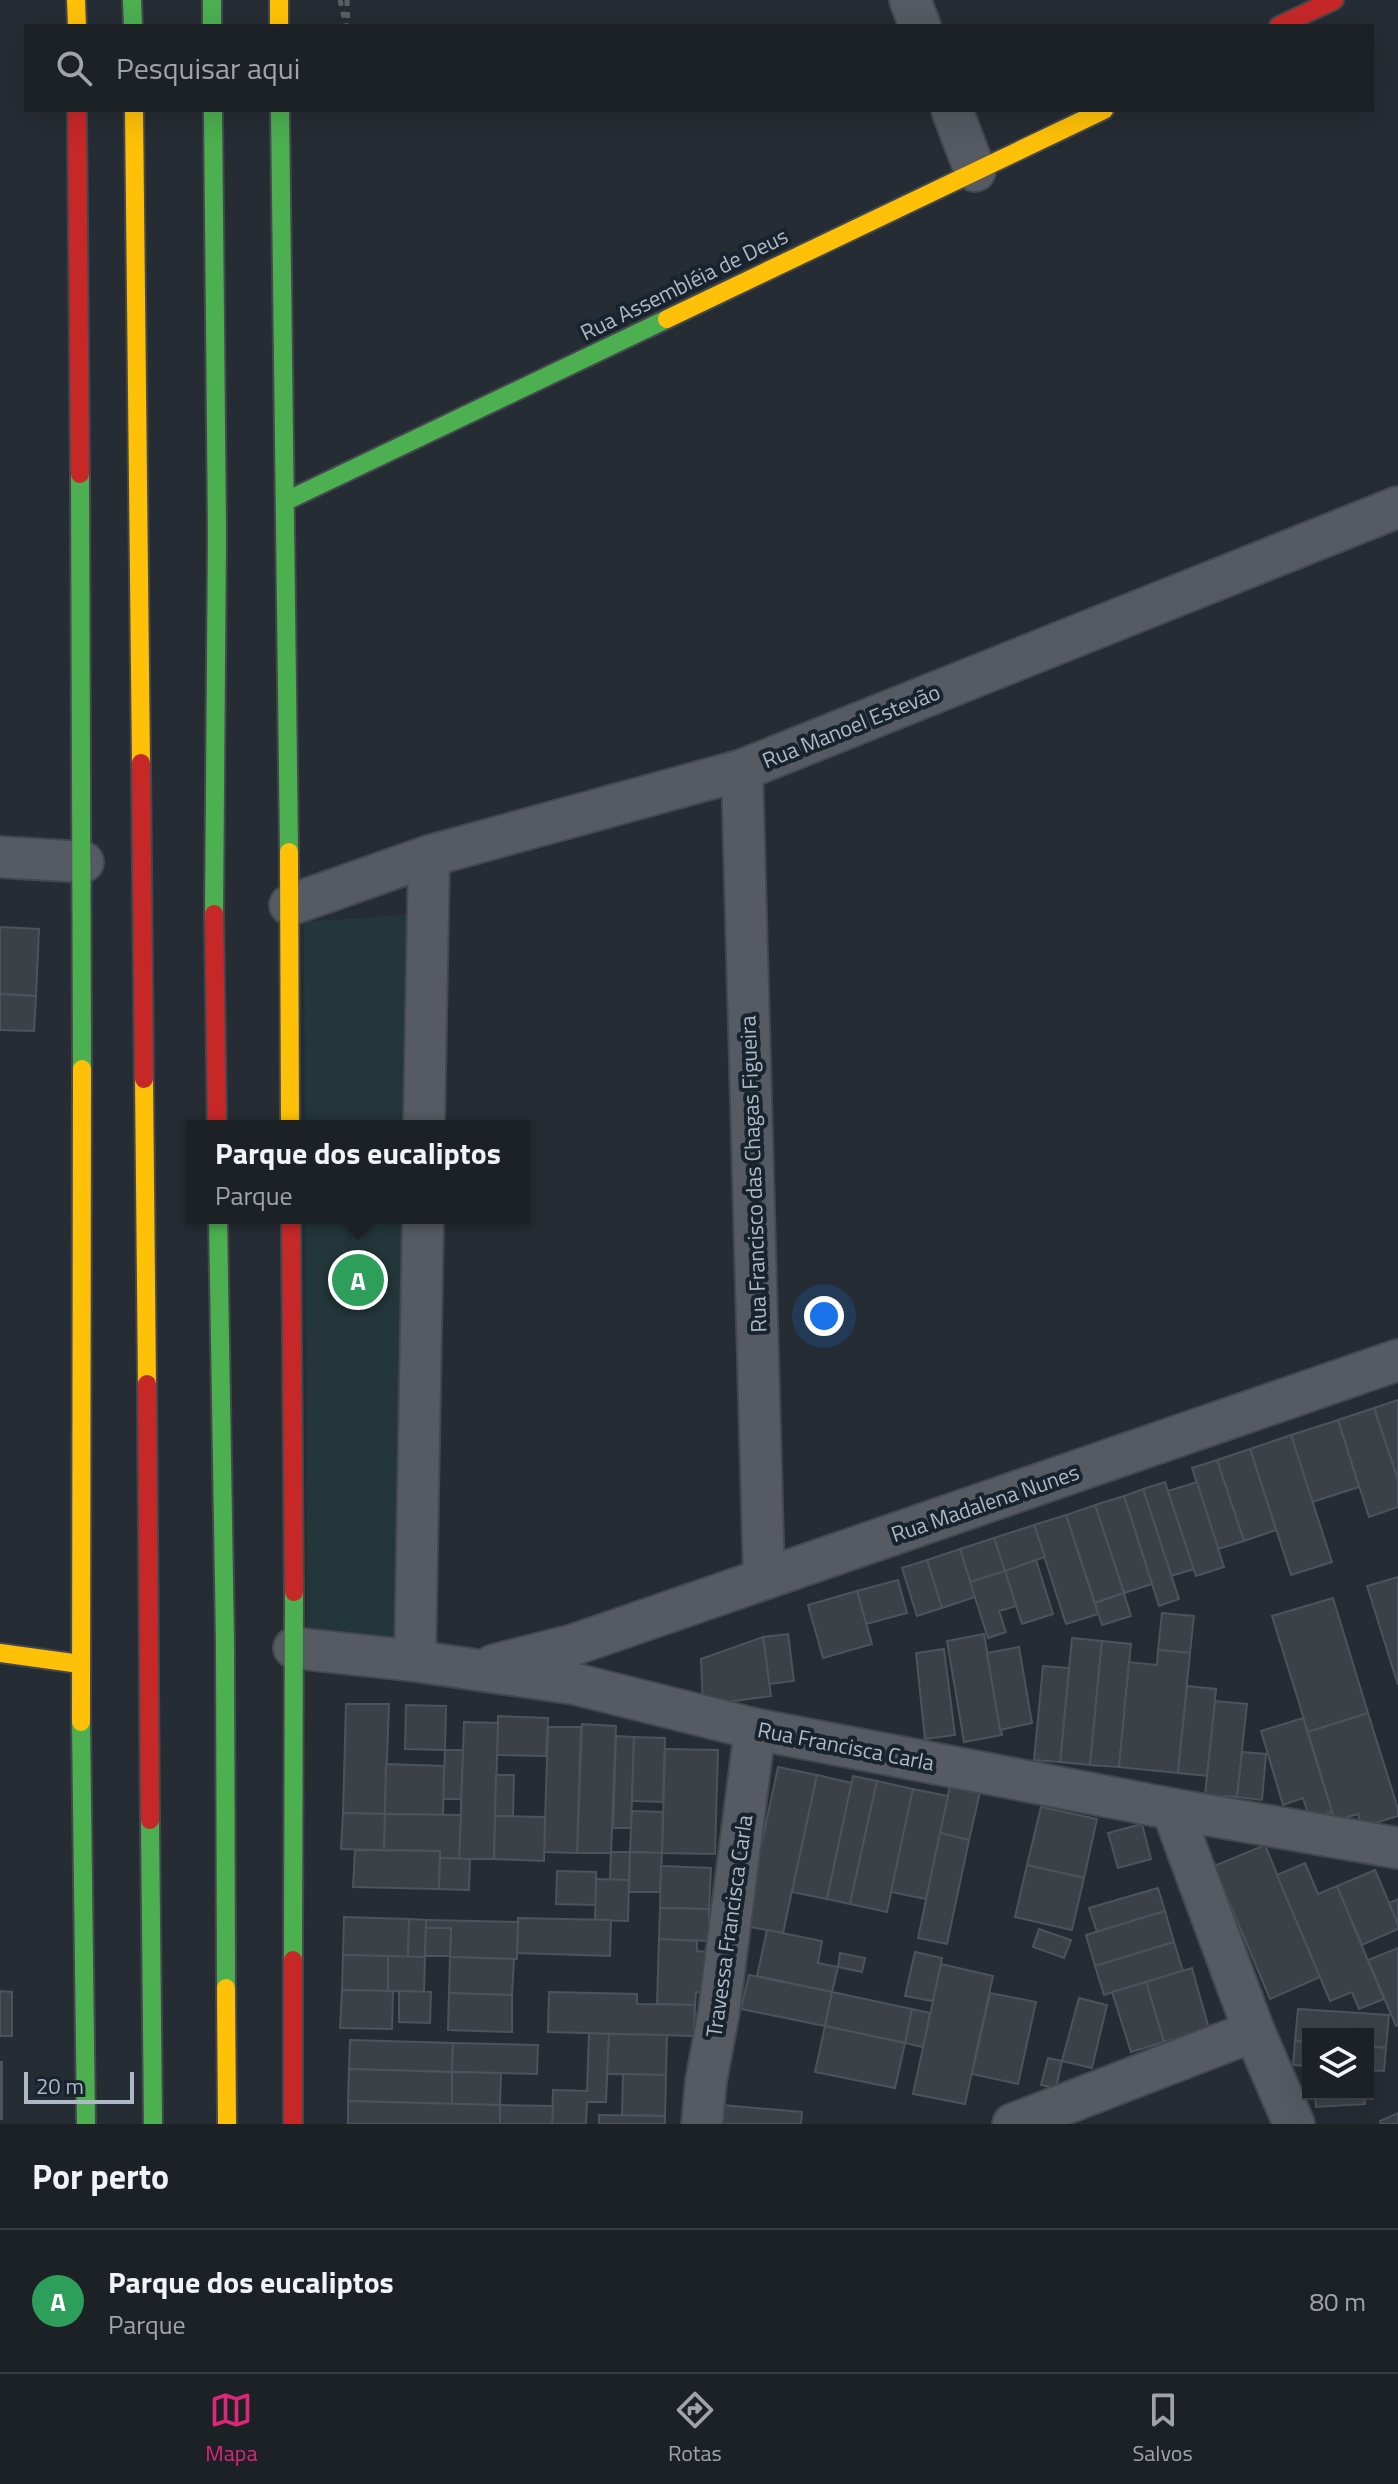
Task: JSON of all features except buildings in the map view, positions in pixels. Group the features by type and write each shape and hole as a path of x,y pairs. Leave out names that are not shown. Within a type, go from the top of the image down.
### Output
{"main road":[{"path":"76,0 77,24"},
{"path":"132,0 133,24"},
{"path":"212,0 212,24"},
{"path":"279,0 279,24"},
{"path":"1283,24 1334,0"},
{"path":"77,112 83,862 80,1664 86,2124"},
{"path":"134,112 153,2124"},
{"path":"213,112 217,518 214,918 217,1120"},
{"path":"280,112 290,1120"},
{"name":"Rua Assembléia de Deus","path":"286,501 1100,112"},
{"path":"218,1224 225,1642 227,2124"},
{"path":"291,1224 293,2124"},
{"path":"0,1653 80,1664"}],"street":[{"path":"910,0 919,24"},
{"path":"953,112 975,171"},
{"name":"Rua Manoel Estevão","path":"290,905 429,856 742,770 1398,507"},
{"name":"Rua Francisco das Chagas Figueira","path":"742,770 764,1579"},
{"path":"424,1120 429,856"},
{"path":"0,857 83,862"},
{"path":"415,1661 423,1224"},
{"name":"Rua Madalena Nunes","path":"574,1664 764,1579 1398,1360"},
{"name":"Rua Francisca Carla","path":"294,1648 415,1661 471,1671 574,1664 755,1729 1172,1809 1398,1848"},
{"name":"Travessa Francisca Carla","path":"702,2124 755,1729"},
{"path":"1172,1809 1254,2031 1294,2124"},
{"path":"1013,2124 1254,2031"}],"path":[{"path":"340,0 346,24"},
{"path":"347,0 347,24"}],"shaded area":[{"path":"415,914 412,1120 305,1120 304,922"},
{"path":"305,1224 411,1224 405,1647 307,1637"}],"traffic: fast":[{"path":"132,0 133,24"},
{"path":"212,0 212,24"},
{"path":"213,112 217,534 214,914"},
{"path":"280,112 289,852"},
{"path":"286,501 667,319"},
{"path":"80,474 82,1069"},
{"path":"218,1224 225,1642 226,1988"},
{"path":"293,1960 294,1592"},
{"path":"81,1722 86,2124"},
{"path":"150,1820 153,2124"}],"traffic: slow":[{"path":"76,0 77,24"},
{"path":"279,0 279,24"},
{"path":"134,112 141,763"},
{"path":"667,319 1100,112"},
{"path":"289,852 290,1120"},
{"path":"81,1722 82,1069"},
{"path":"144,1079 147,1384"},
{"path":"0,1653 80,1664"},
{"path":"226,1988 227,2124"}],"traffic: jam":[{"path":"1283,24 1334,0"},
{"path":"77,112 80,474"},
{"path":"141,763 144,1079"},
{"path":"214,914 217,1120"},
{"path":"291,1224 294,1592"},
{"path":"147,1384 150,1820"},
{"path":"293,1960 293,2124"}],"place":[{"name":"Parque dos eucaliptos","path":"358,1280"}]}
